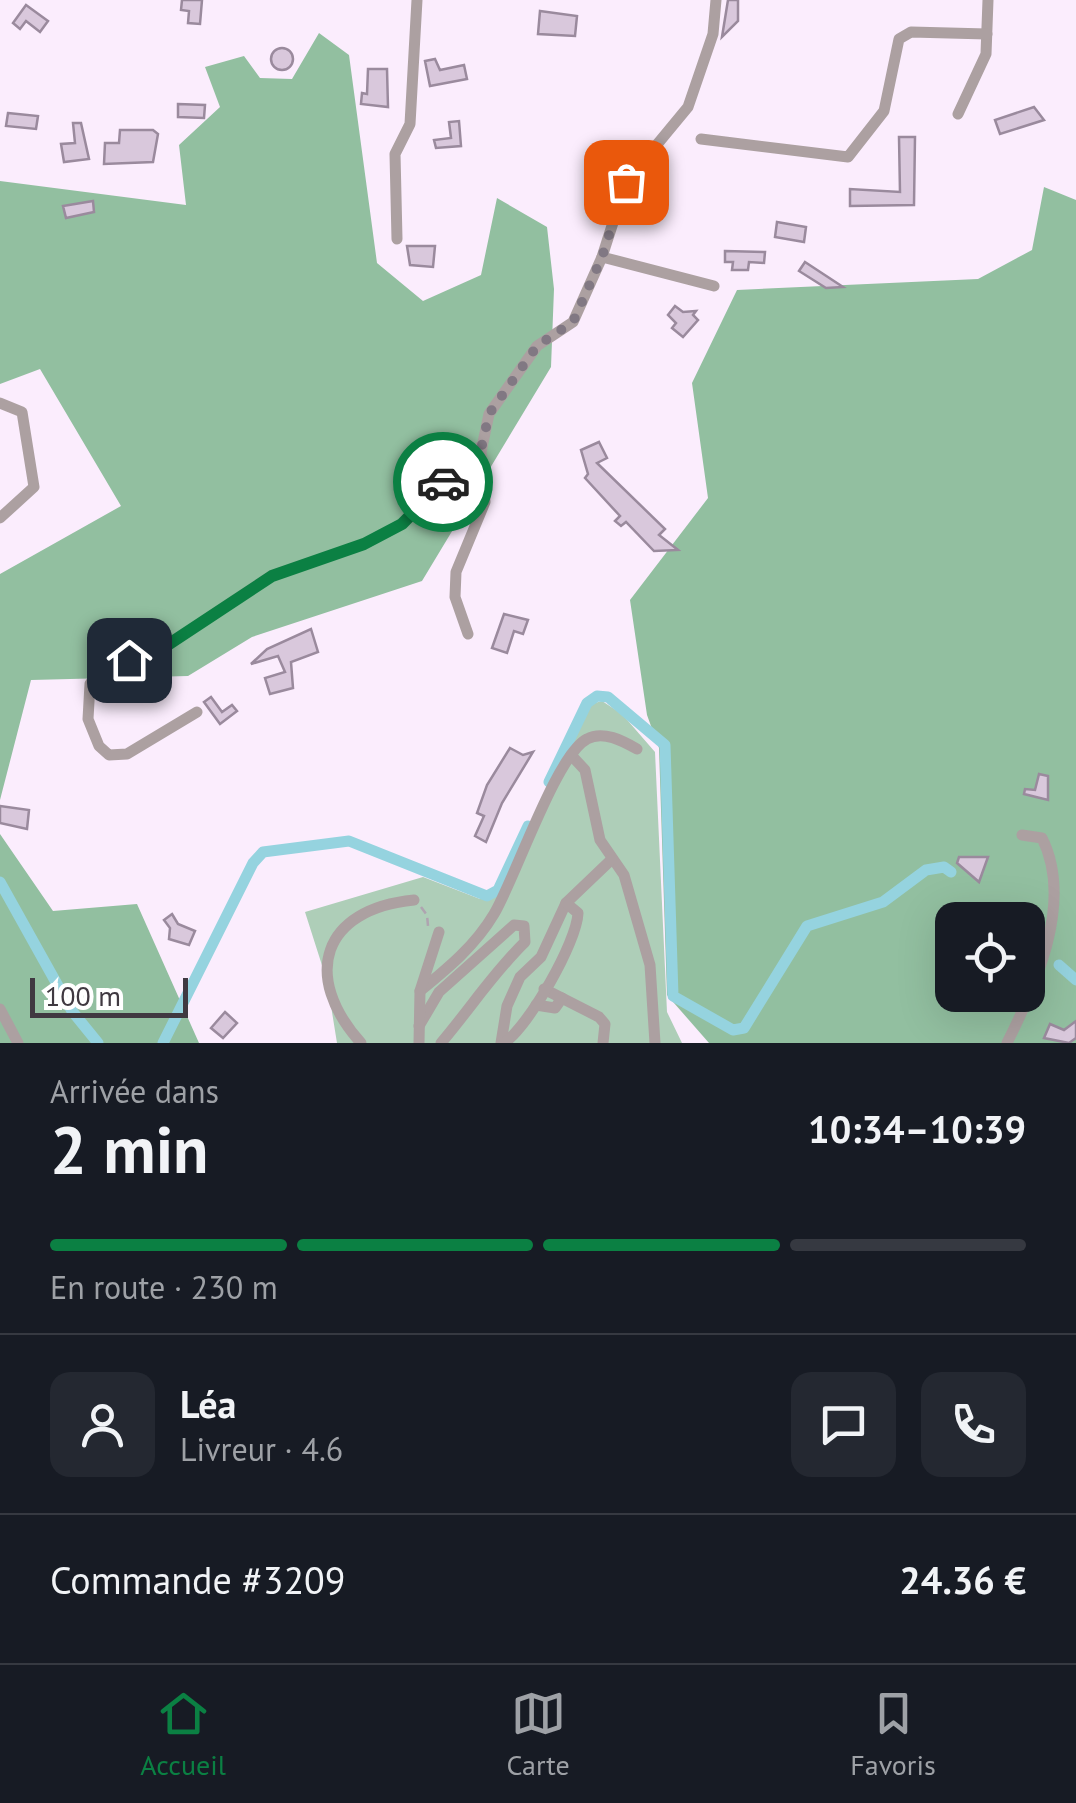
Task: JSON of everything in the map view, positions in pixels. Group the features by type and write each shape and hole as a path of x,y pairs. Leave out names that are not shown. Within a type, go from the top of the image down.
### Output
{"street":[{"path":"397,239 395,154 410,124 417,0"},
{"path":"468,634 455,597 456,572 485,502 482,445 489,414 537,346 573,322 602,257 626,182 688,107 713,34 716,0"},
{"path":"958,114 986,54 988,0"},
{"path":"701,139 848,157 884,111 900,39 911,32 987,34"},
{"path":"602,257 714,286"},
{"path":"0,403 22,412 34,487 0,518"},
{"path":"197,712 127,754 109,755 99,746 88,718 90,684 102,667 157,652 272,576 364,544 402,524 482,445"},
{"path":"420,991 467,950 488,924 571,754 590,736 621,740 637,750"},
{"path":"571,754 585,770 593,818 611,860 624,875 650,964 655,1043"},
{"path":"1006,1043 1035,986 1057,887 1045,842 1022,835"},
{"path":"503,1043 512,990 541,957 566,903 611,860"},
{"path":"361,1043 339,1010 330,981 332,945 349,918 384,903 409,900"},
{"path":"503,1043 524,1026 576,934 578,913 566,903"},
{"path":"419,1026 448,983 514,925 524,926 525,942 442,1043"},
{"path":"420,1043 420,991 437,936"},
{"path":"544,989 604,1022 603,1043"},
{"path":"536,1005 555,1008 562,998"},
{"path":"0,1012 8,1043"},
{"path":"0,1012 18,1043"}],"path":[{"path":"409,900 427,914 429,934 437,936"}],"green space":[{"path":"319,33 349,55 377,263 423,301 481,275 497,198 547,227 554,289 551,367 422,581 252,637 188,676 31,680 0,800 0,574 121,506 40,369 0,384 0,181 186,205 179,145 220,107 205,67 244,56 260,78 292,79"},
{"path":"1044,187 1076,200 1076,1043 709,1043 667,995 659,748 647,715 630,600 708,498 692,383 737,290 978,279 1032,250"},
{"path":"602,701 622,714 655,752 667,1012 682,1043 337,1043 327,981 305,912 423,877 480,899 499,895 580,721 591,704"},
{"path":"0,834 53,911 137,904 199,1043 0,1043"}],"building":[{"path":"182,0 202,0 200,24 188,23 189,11 181,10"},
{"path":"728,0 738,0 738,21 722,37"},
{"path":"26,5 48,21 40,32 26,21 20,29 13,23"},
{"path":"540,11 577,16 575,36 538,34"},
{"path":"282,48 290,51 290,67 282,70 274,67 271,59 274,51"},
{"path":"435,59 440,70 464,65 467,79 430,86 425,61"},
{"path":"368,69 387,69 388,107 361,104 362,93 367,94"},
{"path":"178,104 205,105 204,118 178,117"},
{"path":"1034,107 1044,120 1000,134 995,120"},
{"path":"8,113 38,116 36,129 6,126"},
{"path":"459,121 461,146 436,148 434,140 451,138 449,122"},
{"path":"73,123 81,123 89,159 64,162 61,144 75,143"},
{"path":"120,130 153,130 158,134 153,162 104,164 105,143 119,143"},
{"path":"899,137 915,137 914,205 850,206 850,189 900,192"},
{"path":"93,201 94,212 66,218 63,206"},
{"path":"777,222 806,227 804,242 775,237"},
{"path":"407,246 435,246 433,267 410,265"},
{"path":"725,251 765,252 764,263 749,262 748,270 732,270 733,262 725,262"},
{"path":"805,262 843,287 826,288 799,271"},
{"path":"675,306 683,312 696,311 693,315 698,320 683,337 672,328 676,323 668,315"},
{"path":"599,442 607,458 597,463 665,529 659,535 678,550 654,551 626,522 621,526 615,521 620,516 585,478 588,474 581,450"},
{"path":"504,614 528,620 523,634 514,631 507,653 492,648"},
{"path":"311,629 318,652 291,662 293,688 270,694 265,678 285,672 278,656 251,664 267,649"},
{"path":"211,697 222,712 232,705 237,711 220,724 204,702"},
{"path":"510,748 523,755 533,752 502,803 486,842 475,836 484,816 477,813 487,785"},
{"path":"1039,774 1048,776 1048,800 1024,794 1025,789 1035,790"},
{"path":"0,806 29,810 27,829 0,823"},
{"path":"959,857 988,857 979,882 957,863"},
{"path":"172,914 178,924 195,931 189,945 169,939 170,928 164,920"},
{"path":"225,1012 237,1023 223,1038 211,1028"},
{"path":"1076,1021 1076,1038 1069,1043 1044,1038 1050,1024 1064,1030"}],"waterway":[{"path":"549,782 587,703 597,696 608,697 665,745 673,996 733,1030 744,1028 807,926 883,902 926,870 944,867 951,872"},
{"path":"163,1043 253,863 263,852 349,841 487,896 498,890 528,826"},
{"path":"0,882 72,1011 98,1043"},
{"path":"1059,965 1076,980"}],"way so far":[{"path":"443,482 482,445 489,414 537,346 573,322 602,257 626,182"}],"route":[{"path":"129,660 157,652 272,576 364,544 402,524 443,482"}]}
